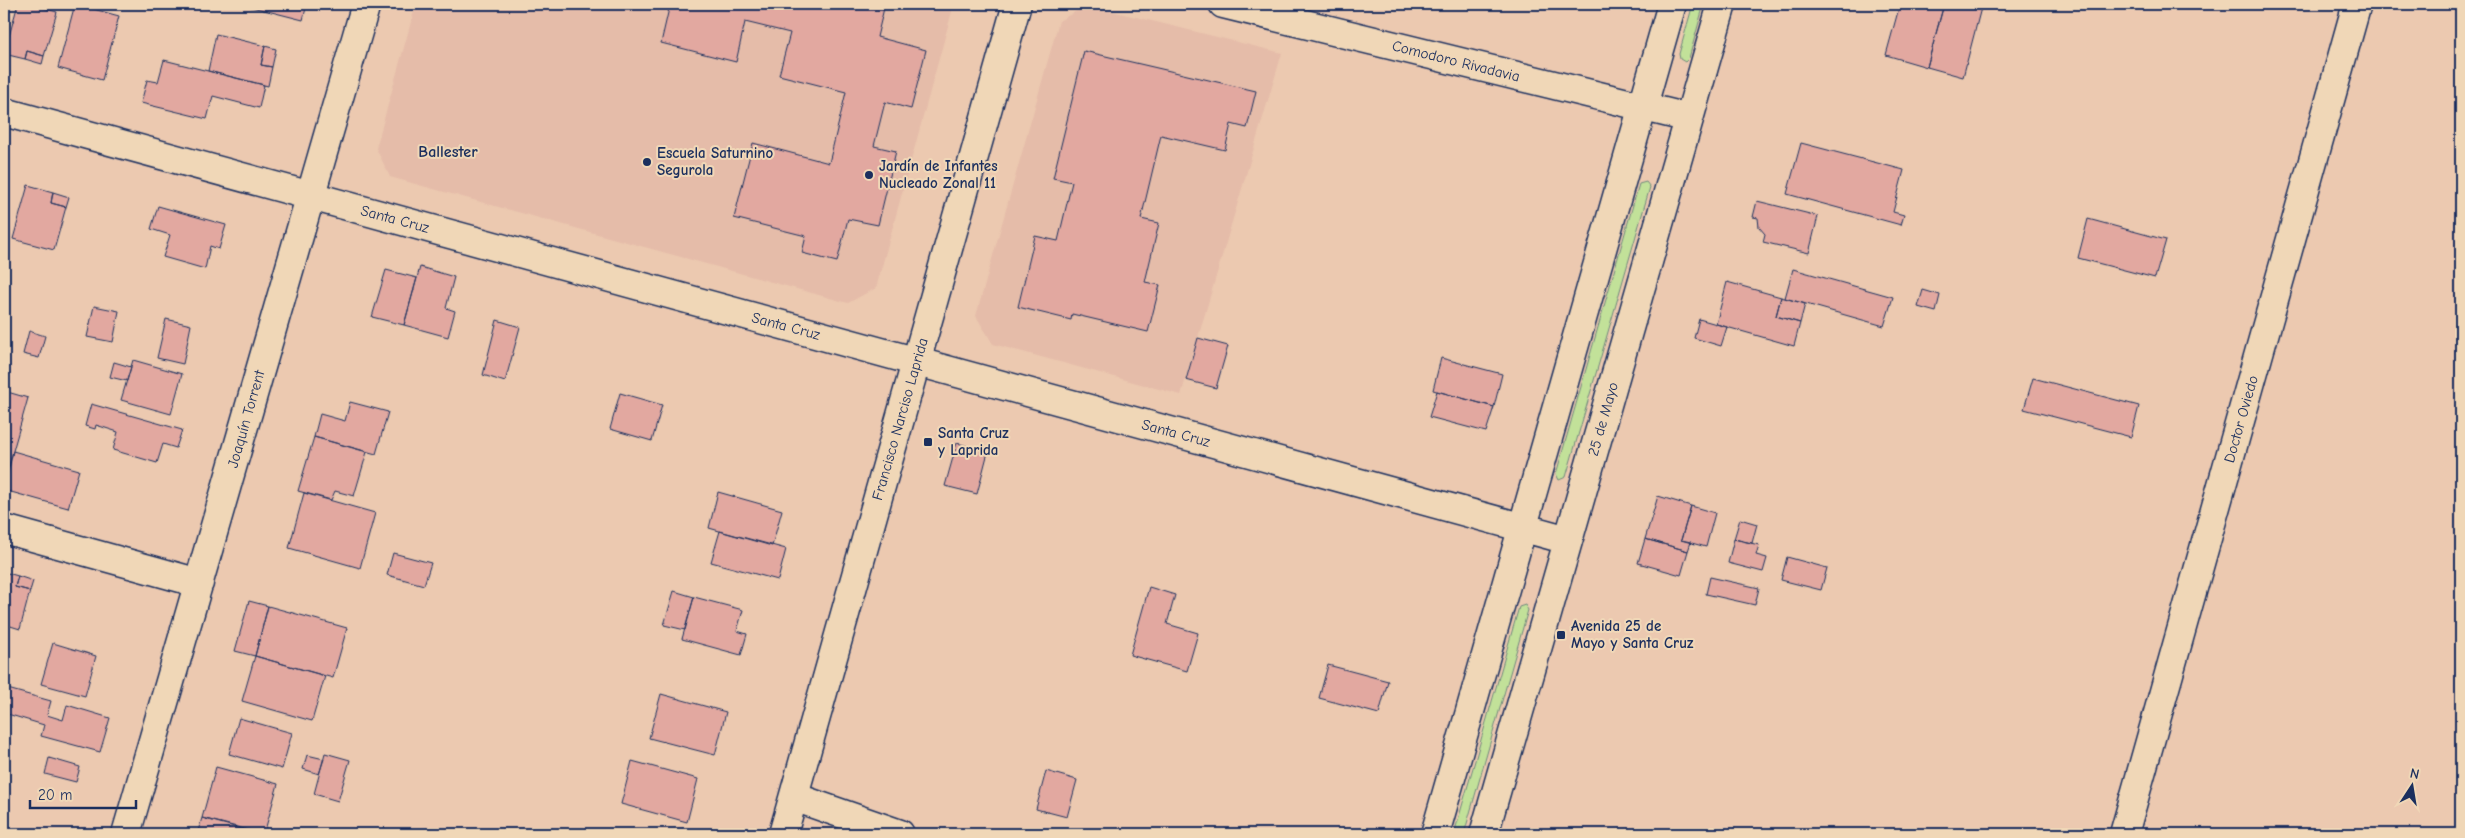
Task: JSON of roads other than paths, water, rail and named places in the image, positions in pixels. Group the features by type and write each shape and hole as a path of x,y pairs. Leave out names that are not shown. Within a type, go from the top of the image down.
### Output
{"street":[{"name":"Joaquín Torrent","path":"126,834 366,4"},
{"name":"Francisco Narciso Laprida","path":"783,834 1017,4"},
{"name":"Comodoro Rivadavia","path":"1223,4 1689,118"},
{"path":"1435,834 1672,4"},
{"name":"25 de Mayo","path":"1484,834 1722,4"},
{"name":"Doctor Oviedo","path":"2124,834 2357,4"},
{"name":"Santa Cruz","path":"4,112 1568,540"},
{"path":"4,529 199,584"},
{"path":"794,797 900,834"}],"place":[{"name":"Escuela Saturnino Segurola","path":"647,162"},
{"name":"Jardín de Infantes Nucleado Zonal 11","path":"869,175"},
{"name":"Santa Cruz y Laprida","path":"928,442"},
{"name":"Avenida 25 de Mayo y Santa Cruz","path":"1561,635"}],"district":[{"name":"Ballester","path":"448,152"}]}
